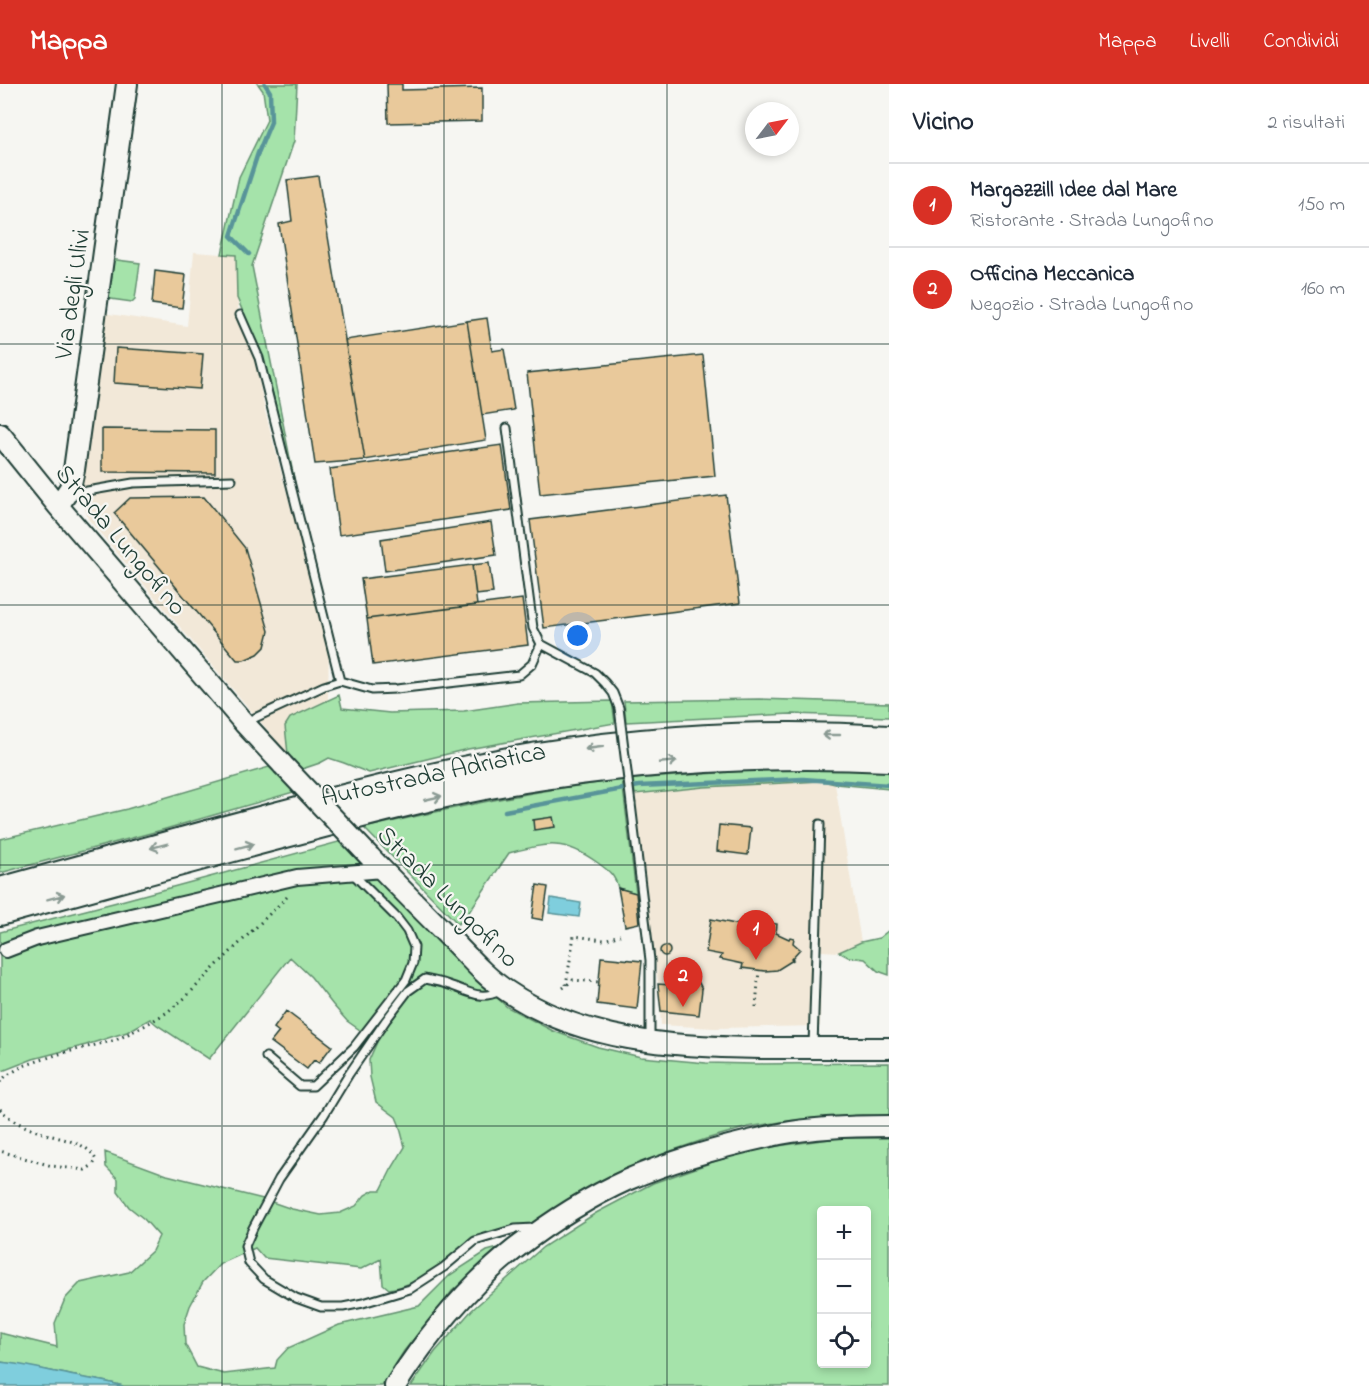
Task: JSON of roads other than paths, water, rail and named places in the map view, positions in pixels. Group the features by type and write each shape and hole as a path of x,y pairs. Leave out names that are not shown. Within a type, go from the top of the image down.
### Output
{"highway":[{"name":"Autostrada Adriatica","path":"0,890 380,788 503,761 588,748 664,740 789,735 889,738"},
{"name":"Autostrada Adriatica","path":"0,913 390,807 512,782 609,768 672,762 787,757 889,759"}],"main road":[{"name":"Via degli Ulivi","path":"63,500 70,488 79,435 127,84"},
{"name":"Strada Lungofino","path":"0,434 63,500 244,723 483,972 504,989 527,1004 568,1023 606,1034 650,1042 712,1047 889,1048"},
{"path":"395,1386 427,1341 488,1273 514,1250 575,1208 618,1185 689,1158 781,1134 854,1126 889,1126"}],"street":[{"path":"6,950 37,938 303,876 351,872 377,863"}],"lane":[{"path":"240,315 259,358 340,681"},
{"path":"507,428 532,628 540,644 595,672 609,688 619,708 650,960 650,1042"},
{"path":"63,500 133,483 232,480"},
{"path":"244,723 324,686 340,681 372,690 519,675 532,664 540,644"},
{"path":"812,1048 820,824"},
{"path":"266,1057 300,1086 313,1086 354,1047 406,980 413,963 414,947 407,931 351,872"},
{"path":"504,989 491,995 476,996 447,984 425,979 408,991 355,1065 324,1115 279,1179 245,1246 249,1263 264,1279 296,1298 321,1307 343,1307 410,1289 444,1267 475,1241 516,1229 546,1228"}],"water":[{"path":"551,898 581,903 579,917 549,913"},
{"path":"0,1362 108,1382 123,1386 0,1386"}],"waterway":[{"path":"249,254 231,236 258,153 271,122 270,92 265,84"},
{"path":"505,811 639,786 803,779 889,785"}],"place":[{"name":"Margazzill Idee dal Mare","path":"756,960"},
{"name":"Officina Meccanica","path":"683,1007"}]}
